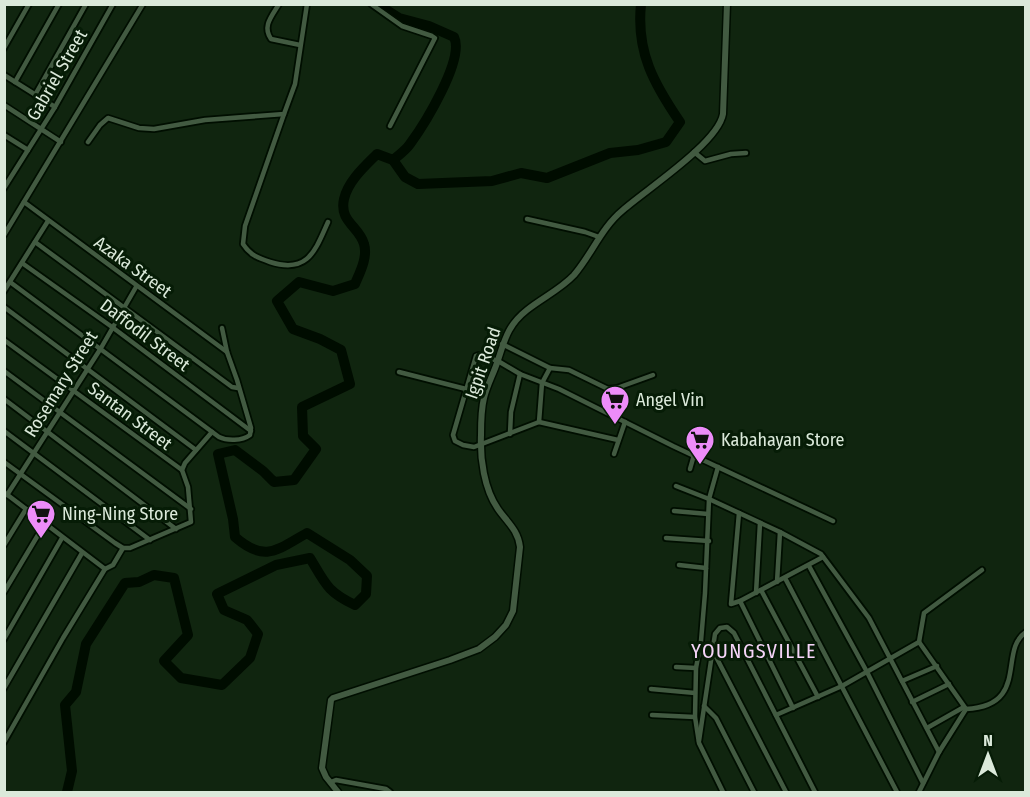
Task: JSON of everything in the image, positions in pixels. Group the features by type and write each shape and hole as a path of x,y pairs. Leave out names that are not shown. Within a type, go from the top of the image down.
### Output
{"street":[{"path":"4,48 29,4"},
{"path":"15,82 59,4"},
{"path":"35,94 86,4"},
{"name":"Gabriel Street","path":"4,188 42,129 113,4"},
{"path":"4,235 143,4"},
{"path":"279,4 267,24 267,33 271,39 300,45"},
{"path":"307,4 295,84 245,226 243,244 253,256 280,265 294,266 304,262 315,250 328,222"},
{"path":"371,4 402,26 435,38 390,126"},
{"name":"Igpit Road","path":"331,782 324,774 322,765 333,698 450,660 479,648 495,637 506,625 513,611 519,538 517,532 496,507 489,491 481,444 484,399 502,344 506,333 526,311 574,275 617,214 693,152 713,134 721,122 727,4"},
{"path":"4,75 55,107"},
{"path":"4,105 61,142"},
{"path":"88,142 108,118 139,128 154,129 206,120 284,114"},
{"path":"5,137 28,150"},
{"path":"693,152 705,161 731,154 746,153"},
{"name":"Azaka Street","path":"24,202 136,287 227,352"},
{"path":"527,219 585,231 599,237"},
{"path":"4,291 48,221"},
{"path":"35,242 232,387 238,388"},
{"name":"Daffodil Street","path":"22,263 251,431"},
{"path":"10,282 212,432 226,440 248,437 251,431 222,328"},
{"name":"Rosemary Street","path":"5,494 74,391 136,287"},
{"path":"4,308 196,450"},
{"name":"Santan Street","path":"4,340 182,470"},
{"path":"502,344 550,368 569,370 608,389 653,375"},
{"path":"618,440 539,422 470,447 453,438 476,356 479,355 498,361 520,374 543,382 833,521"},
{"path":"539,422 543,382 550,368"},
{"path":"4,370 191,509"},
{"path":"399,372 466,388"},
{"path":"510,434 511,412 520,374"},
{"path":"4,399 176,529"},
{"path":"614,454 626,422"},
{"path":"4,431 150,540"},
{"path":"4,462 121,548 130,548 191,522 188,487 182,470 185,463 212,432"},
{"path":"690,469 694,455"},
{"path":"718,467 709,499 709,541 701,641 696,668 695,717 699,743 723,792"},
{"path":"676,486 818,550 864,610 939,752"},
{"path":"5,494 105,569"},
{"path":"4,545 26,509"},
{"path":"674,511 708,514"},
{"path":"739,513 730,602 732,604 824,557"},
{"path":"756,593 760,523"},
{"path":"4,592 44,525"},
{"path":"777,582 780,532"},
{"path":"4,639 62,538"},
{"path":"666,538 709,541"},
{"path":"4,742 105,569 113,565 121,548"},
{"path":"4,688 82,553"},
{"path":"679,565 706,568"},
{"path":"808,566 867,672 923,783"},
{"path":"965,708 919,642 924,613 982,570"},
{"path":"785,578 897,792"},
{"path":"761,590 818,697"},
{"path":"740,601 793,708"},
{"path":"699,743 712,649 717,631 723,626 730,628 815,792"},
{"path":"927,728 965,708 994,704 1010,689 1014,674 1016,645 1019,638 1026,632"},
{"path":"776,715 842,686 919,642"},
{"path":"712,649 786,792"},
{"path":"902,681 937,666"},
{"path":"676,667 696,668"},
{"path":"912,702 949,684"},
{"path":"651,689 695,693"},
{"path":"704,706 716,718 754,792"},
{"path":"919,792 965,708"},
{"path":"652,715 695,717"},
{"path":"338,792 331,782 336,780 386,789 390,792"},
{"path":"364,792 365,786"}],"waterway":[{"path":"377,4 399,18 429,26 454,37 456,47 449,76 433,108 408,146 393,160"},
{"path":"67,792 72,771 65,705 76,692 86,644 125,583 139,582 154,575 174,578 188,635 164,661 181,678 222,685 250,658 258,634 247,620 224,610 217,594 276,565 310,558 319,574 338,596 355,605 366,594 367,576 350,560 307,533 279,549 263,552 245,545 235,537 218,454 235,450 274,482 294,480 316,449 303,436 302,407 350,384 341,350 293,329 277,301 299,282 333,291 355,284 363,264 365,249 361,238 344,213 344,199 353,180 377,154 393,160 405,177 418,184 492,181 521,173 547,178 610,153 638,150 666,142 680,122 655,81 644,52 641,37 641,4"}],"place":[{"name":"Angel Vin","path":"615,426"},
{"name":"Kabahayan Store","path":"700,466"},
{"name":"Ning-Ning Store","path":"41,540"}],"district":[{"name":"YOUNGSVILLE","path":"754,651"}]}
